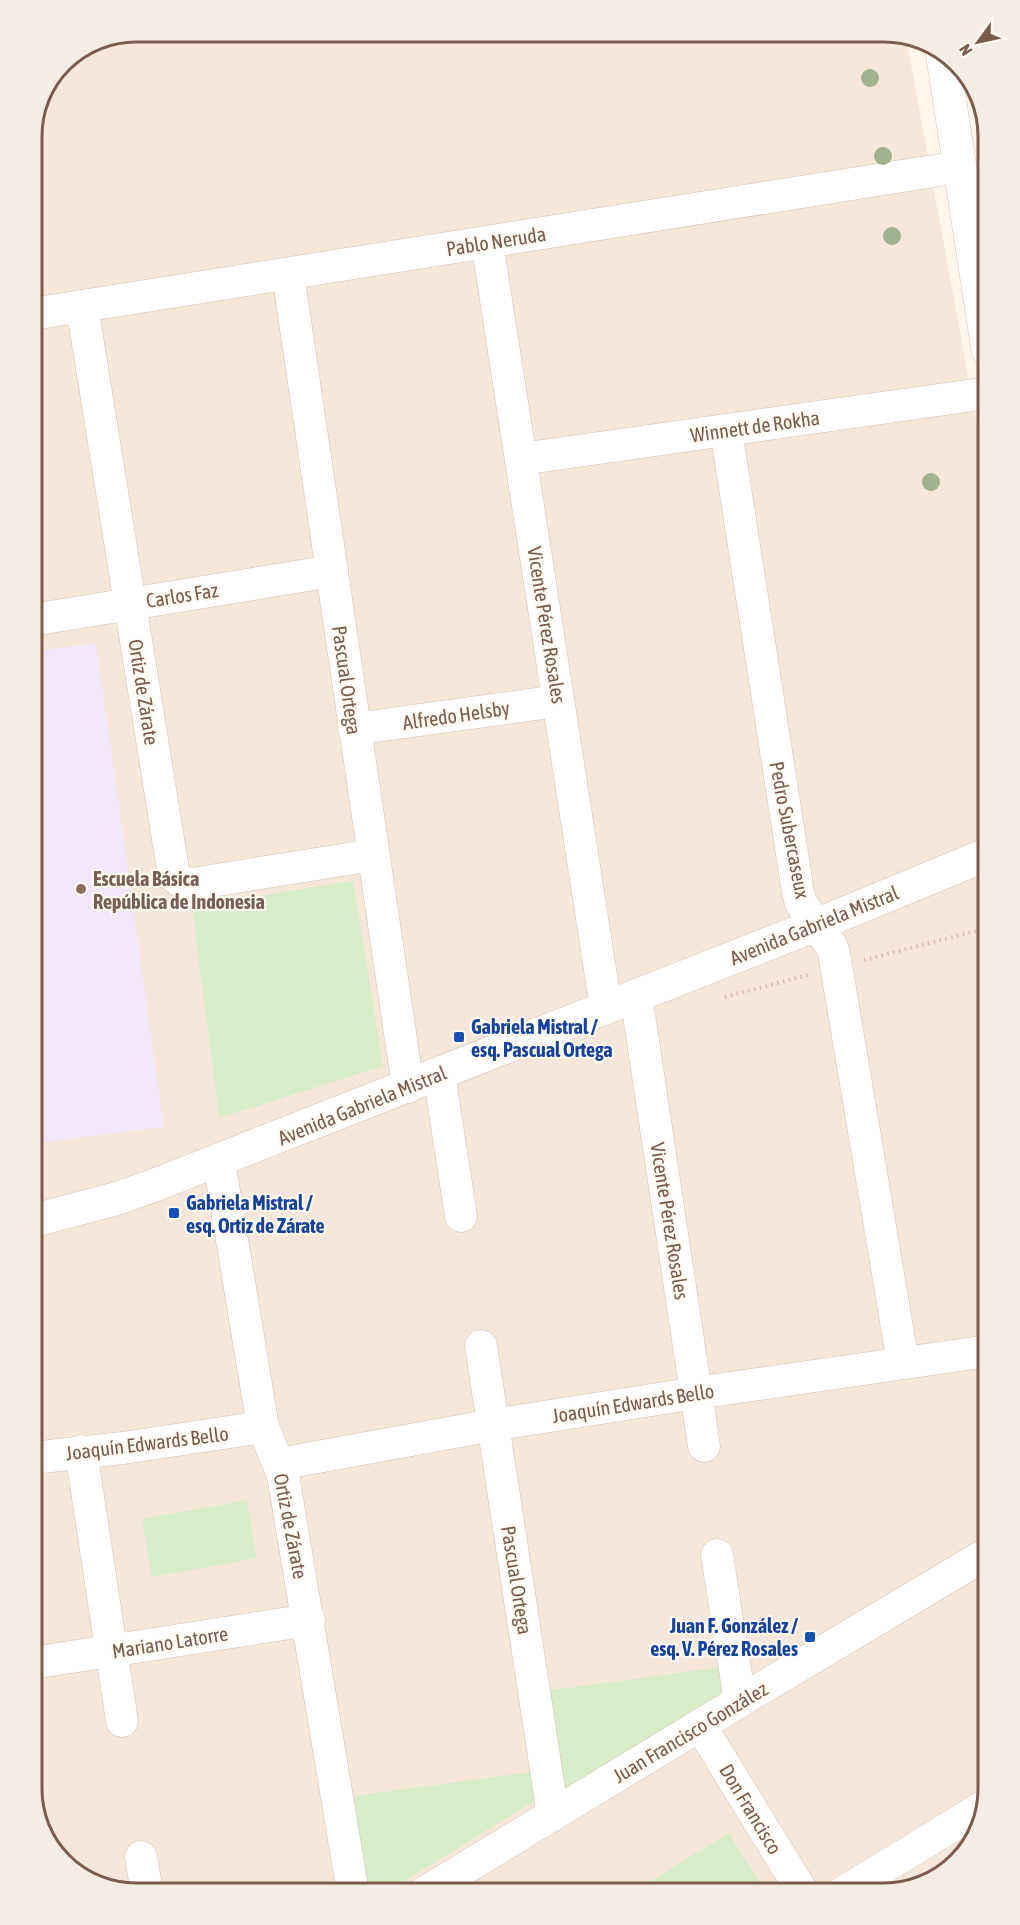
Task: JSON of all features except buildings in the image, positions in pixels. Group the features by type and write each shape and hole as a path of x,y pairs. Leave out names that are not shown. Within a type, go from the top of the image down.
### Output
{"main road":[{"path":"945,64 971,191 978,254"},
{"name":"Avenida Gabriela Mistral","path":"42,1218 115,1199 219,1161 816,925 978,858"}],"street":[{"name":"Pablo Neruda","path":"42,312 487,242 971,191"},
{"name":"Vicente Pérez Rosales","path":"487,242 606,1008"},
{"name":"Pascual Ortega","path":"288,274 408,1087"},
{"name":"Ortiz de Zárate","path":"82,306 174,876 180,881 192,884 373,855"},
{"name":"Winnett de Rokha","path":"521,459 978,394"},
{"name":"Pedro Subercaseux","path":"726,430 798,892 801,903 834,953 903,1363"},
{"name":"Carlos Faz","path":"42,618 332,571"},
{"name":"Alfredo Helsby","path":"354,729 558,701"},
{"name":"Vicente Pérez Rosales","path":"636,995 704,1446"},
{"path":"440,1074 461,1216"},
{"name":"Ortiz de Zárate","path":"219,1161 263,1427 279,1464 309,1620 351,1883"},
{"name":"Pascual Ortega","path":"481,1346 553,1815"},
{"name":"Joaquín Edwards Bello","path":"279,1464 493,1425 978,1352"},
{"name":"Joaquín Edwards Bello","path":"42,1457 123,1448 263,1427"},
{"path":"81,1451 122,1721"},
{"path":"717,1555 740,1701"},
{"name":"Juan Francisco González","path":"441,1883 978,1559"},
{"name":"Mariano Latorre","path":"42,1662 309,1620"},
{"name":"Don Francisco","path":"700,1725 797,1883"},
{"path":"858,1883 975,1812"},
{"path":"141,1857 145,1883"}],"shaded area":[{"path":"136,42 891,42 908,45 978,430 978,1789 973,1819 968,1831 951,1856 941,1864 920,1876 884,1883 129,1883 100,1876 79,1864 61,1846 49,1825 42,1789 42,129 45,111 52,94 61,79 74,65 89,55 106,47"},
{"name":"Escuela Básica República de Indonesia","path":"96,643 164,1127 42,1143 42,651"}],"green space":[{"path":"353,881 383,1066 219,1118 192,907"},
{"path":"247,1500 257,1558 152,1577 142,1519"},
{"path":"723,1667 727,1695 559,1798 545,1691"},
{"path":"532,1772 536,1800 401,1883 366,1883 354,1796"},
{"path":"729,1833 760,1883 647,1883"}],"place":[{"name":"Escuela Básica República de Indonesia","path":"81,889"},
{"name":"Gabriela Mistral / esq. Pascual Ortega","path":"459,1037"},
{"name":"Gabriela Mistral / esq. Ortiz de Zárate","path":"174,1213"},
{"name":"Juan F. González / esq. V. Pérez Rosales","path":"810,1637"}]}
